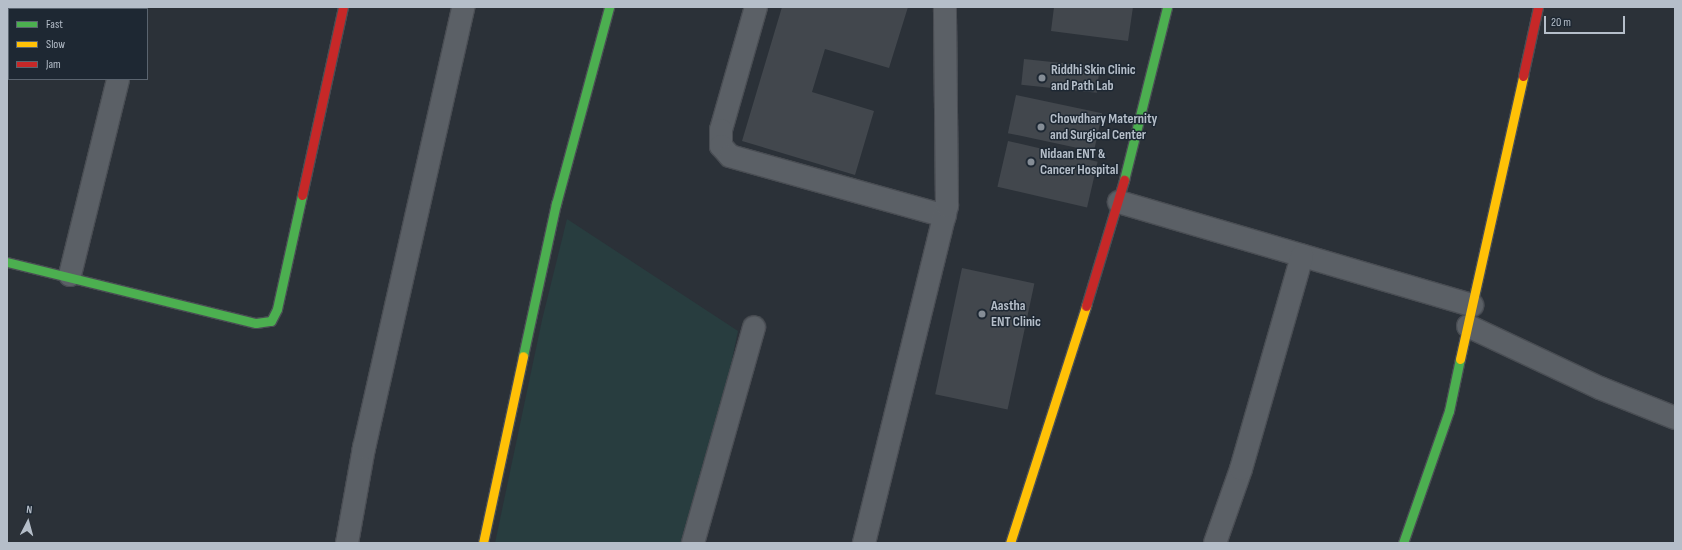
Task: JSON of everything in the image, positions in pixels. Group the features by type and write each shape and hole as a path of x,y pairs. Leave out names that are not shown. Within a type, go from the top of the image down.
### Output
{"street":[{"path":"7,262 70,275 256,323 271,321 277,308 343,7"},
{"path":"347,543 364,448 462,7"},
{"path":"483,543 556,204 609,7"},
{"path":"756,7 721,130 721,146 730,156 945,216"},
{"path":"864,543 947,206 945,7"},
{"path":"1010,543 1119,202 1168,7"},
{"path":"1403,543 1449,411 1538,7"},
{"path":"70,275 118,80"},
{"path":"1119,202 1472,305"},
{"path":"1215,543 1241,469 1302,256"},
{"path":"1468,326 1600,388 1675,418"},
{"path":"693,543 754,327"}],"green space":[{"path":"567,219 738,331 694,543 495,543 542,320"}],"building":[{"path":"782,7 908,7 889,68 825,49 812,92 874,111 855,175 742,141"},
{"path":"1054,7 1133,7 1128,41 1051,31"},
{"path":"1024,59 1100,67 1097,93 1021,85"},
{"path":"1016,95 1102,113 1094,151 1008,133"},
{"path":"1008,141 1098,162 1087,207 997,187"},
{"path":"962,268 1034,283 1008,410 935,394"}],"traffic: fast":[{"path":"523,356 556,204 609,7"},
{"path":"1124,180 1167,7"},
{"path":"7,262 256,323 271,321 277,309 302,195"},
{"path":"1403,543 1449,411 1460,359"}],"traffic: slow":[{"path":"1460,359 1523,76"},
{"path":"1010,543 1086,306"},
{"path":"483,543 523,356"}],"traffic: jam":[{"path":"302,195 343,7"},
{"path":"1523,76 1538,7"},
{"path":"1086,306 1124,180"}],"place":[{"name":"Riddhi Skin Clinic and Path Lab","path":"1042,78"},
{"name":"Chowdhary Maternity and Surgical Center","path":"1041,127"},
{"name":"Nidaan ENT & Cancer Hospital","path":"1031,162"},
{"name":"Aastha ENT Clinic","path":"982,314"}]}
